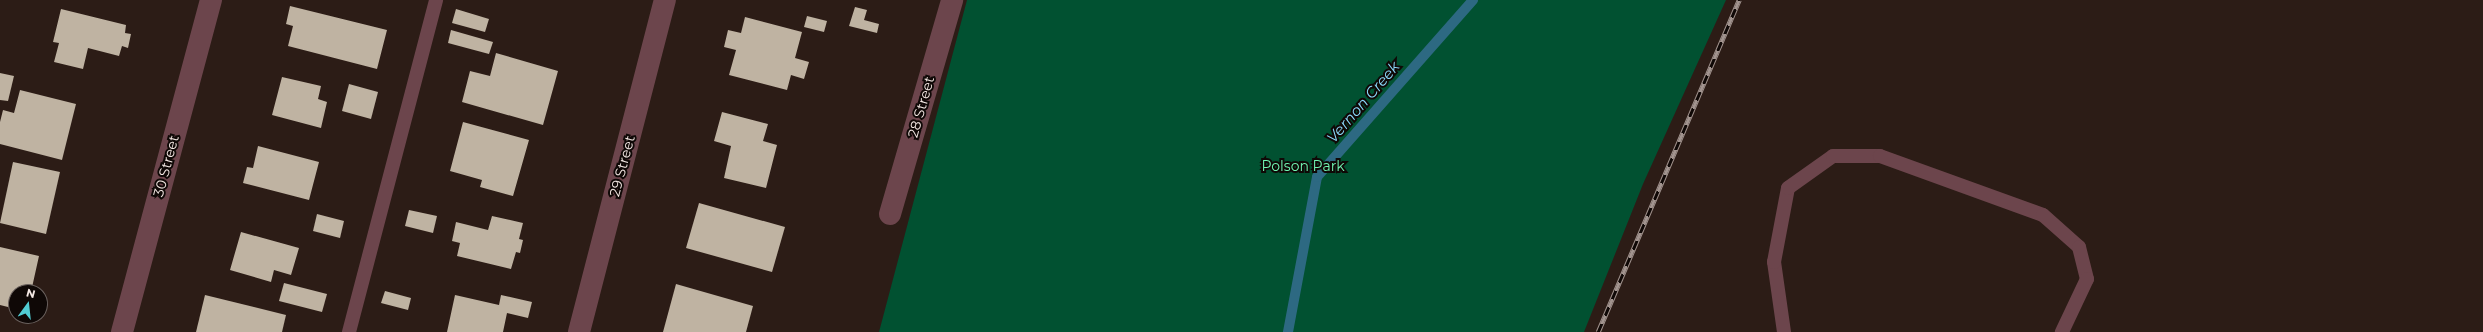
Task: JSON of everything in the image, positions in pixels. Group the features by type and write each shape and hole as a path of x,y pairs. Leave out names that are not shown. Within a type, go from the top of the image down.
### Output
{"street":[{"name":"30 Street","path":"122,332 211,0"},
{"name":"29 Street","path":"579,332 665,0"},
{"name":"28 Street","path":"890,214 952,0"}],"lane":[{"path":"349,332 436,0"},
{"path":"1784,332 1774,262 1788,188 1833,156 1880,156 2043,215 2079,247 2087,279 2062,332"}],"green space":[{"name":"Polson Park","path":"967,0 1726,0 1643,184 1584,332 879,332"}],"building":[{"path":"290,6 387,30 377,69 288,46 293,26 286,24"},
{"path":"855,7 867,10 864,20 879,24 877,33 849,26"},
{"path":"61,9 126,25 125,33 131,34 128,48 122,46 119,56 88,48 83,69 54,62 59,43 53,42"},
{"path":"456,9 489,19 485,32 452,23"},
{"path":"807,16 827,21 824,32 804,27"},
{"path":"745,17 802,32 795,58 809,62 804,79 791,75 787,90 729,75 736,50 724,47 728,30 741,33"},
{"path":"451,30 493,42 489,54 448,43"},
{"path":"496,53 558,71 543,125 462,102 470,71 490,76"},
{"path":"0,73 14,76 8,101 0,100"},
{"path":"282,77 321,86 318,99 327,102 321,128 272,115"},
{"path":"349,84 378,92 371,119 342,111"},
{"path":"20,90 76,104 62,160 0,144 0,122 3,110 14,113"},
{"path":"722,112 768,124 763,141 777,145 766,188 724,178 731,146 714,141"},
{"path":"463,122 529,140 513,196 480,187 482,180 450,171"},
{"path":"258,146 319,162 309,200 243,183 247,167 253,168"},
{"path":"13,162 60,172 46,234 0,223"},
{"path":"699,203 785,227 772,272 686,248"},
{"path":"409,210 437,216 433,233 405,226"},
{"path":"317,214 344,221 340,238 313,231"},
{"path":"492,216 523,223 519,239 523,240 520,253 516,252 511,269 457,256 460,243 452,241 456,222 488,230"},
{"path":"241,232 299,248 291,275 274,270 271,282 230,270"},
{"path":"0,247 39,256 33,284 8,284 8,307 0,305"},
{"path":"284,283 327,294 322,312 279,301"},
{"path":"676,284 753,306 746,332 663,332"},
{"path":"385,291 411,298 408,310 381,303"},
{"path":"205,295 286,315 282,332 196,332"},
{"path":"455,295 499,305 501,295 532,302 528,318 507,313 503,332 447,332"}],"waterway":[{"name":"Vernon Creek","path":"1288,332 1317,177 1473,0"}],"railway":[{"path":"1598,332 1739,0"}]}
